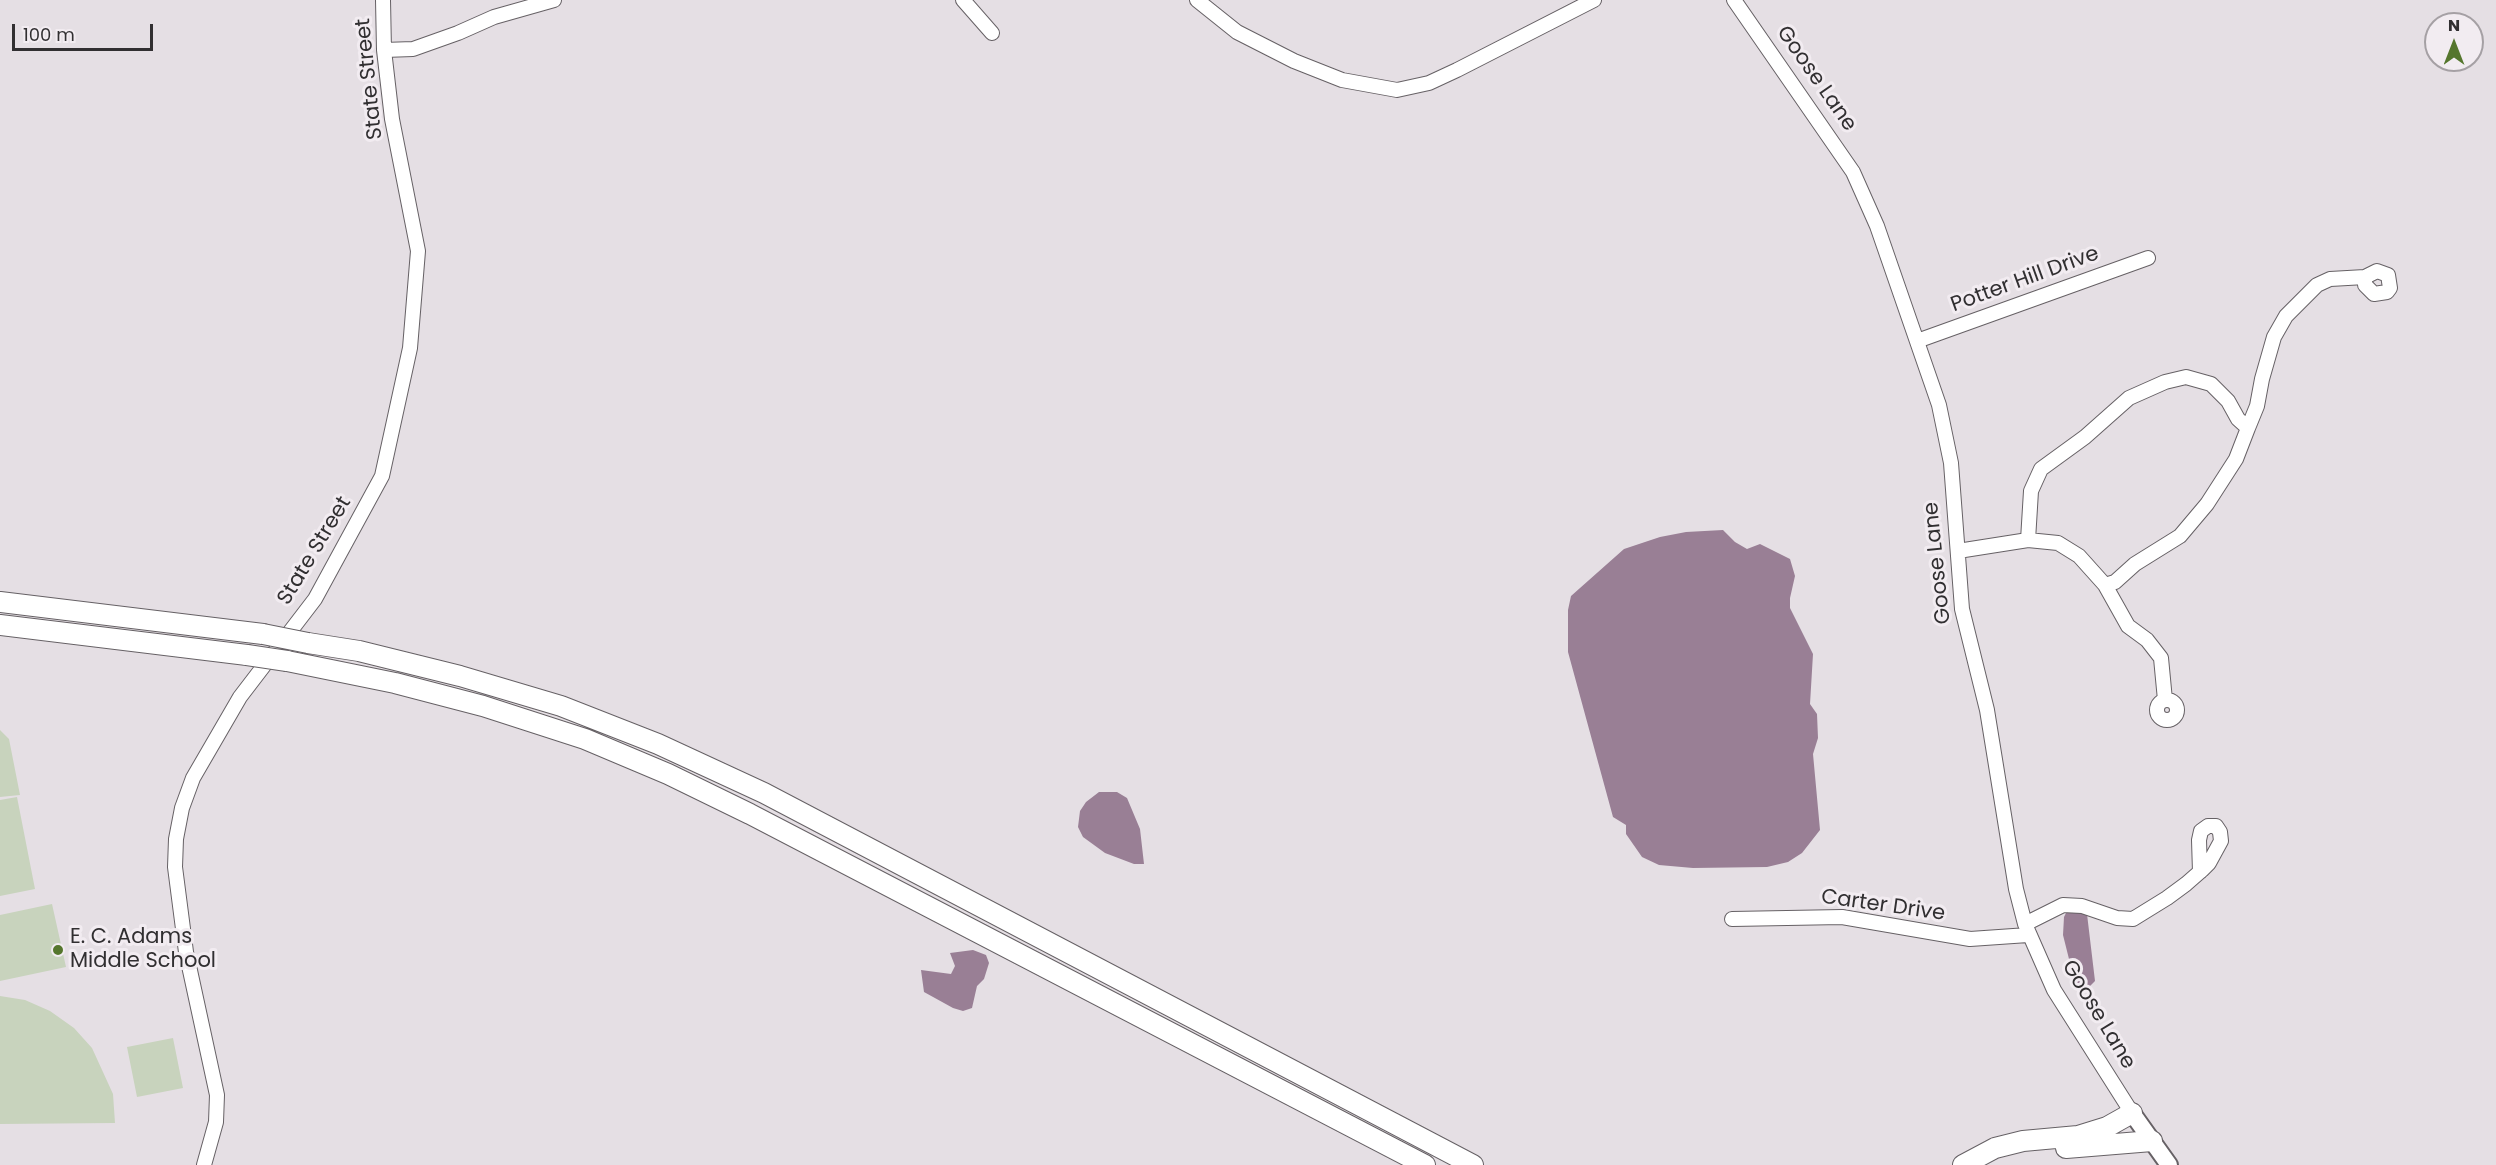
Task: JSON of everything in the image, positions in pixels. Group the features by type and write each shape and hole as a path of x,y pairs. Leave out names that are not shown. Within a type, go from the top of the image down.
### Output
{"highway":[{"path":"0,592 136,617"},
{"path":"0,602 263,634 359,651 460,676 561,706 658,744 764,794 1471,1164"},
{"path":"0,625 287,661 395,683 483,706 585,740 668,774 750,814 1425,1165"},
{"path":"0,633 114,638"},
{"path":"1963,1165 1995,1148 2023,1141 2078,1136 2107,1126 2132,1113"},
{"path":"1988,1165 2019,1152 2152,1141"}],"main road":[{"name":"Goose Lane","path":"2132,1113 2169,1165"}],"street":[{"name":"State Street","path":"204,1165 216,1122 217,1095 186,952 175,867 176,839 182,808 193,778 240,697 315,599 382,476 410,348 418,251 392,119 384,50 383,0"},
{"path":"384,50 412,48 458,33 494,17 554,0"},
{"path":"963,0 992,33"},
{"path":"1197,0 1237,32 1294,61 1342,80 1397,90 1429,82 1458,70 1594,0"},
{"name":"Goose Lane","path":"1734,0 1853,172 1877,226 1939,405 1944,428 1951,463 1962,609 1987,710 2016,890 2027,929 2054,990 2132,1113"},
{"name":"Potter Hill Drive","path":"1917,341 2148,258"},
{"path":"2105,585 2115,582 2135,564 2180,536 2226,477 2236,459 2257,406 2274,337 2286,316 2317,285 2330,279 2365,278"},
{"path":"2028,540 2031,490 2041,468 2085,437 2128,398 2165,382 2186,377 2200,380 2211,384 2228,401 2238,419 2248,428"},
{"path":"1958,551 2028,540 2058,543 2079,556 2105,585 2128,626 2147,640 2161,658 2165,700"},
{"path":"2027,929 2063,905 2082,906 2117,918 2133,919 2167,898 2200,872"},
{"name":"Carter Drive","path":"1732,919 1842,917 1970,939 2027,929"}],"green space":[{"path":"0,730 9,739 20,795 0,797"},
{"path":"17,797 35,889 0,896 0,800"},
{"path":"52,904 66,967 0,981 0,915"},
{"path":"0,996 25,1000 50,1011 74,1028 92,1048 113,1094 115,1123 0,1124"},
{"path":"173,1038 183,1088 137,1097 127,1047"}],"shaded area":[{"path":"1723,530 1735,542 1747,549 1760,544 1790,559 1795,576 1790,608 1813,654 1810,704 1817,714 1818,738 1813,754 1820,830 1802,853 1788,862 1767,867 1693,868 1659,865 1642,857 1626,834 1626,825 1613,817 1568,652 1568,610 1571,596 1624,549 1660,537 1686,532"},
{"path":"1099,792 1117,792 1127,798 1140,829 1144,864 1134,864 1105,853 1083,837 1078,827 1080,811 1086,802"},
{"path":"2068,909 2087,914 2095,981 2083,993 2074,979 2063,935 2064,917"},
{"path":"973,950 986,955 989,963 984,979 977,986 972,1008 963,1011 953,1008 924,992 921,970 951,974 955,966 950,953"}],"place":[{"name":"E. C. Adams Middle School","path":"58,950"}]}
